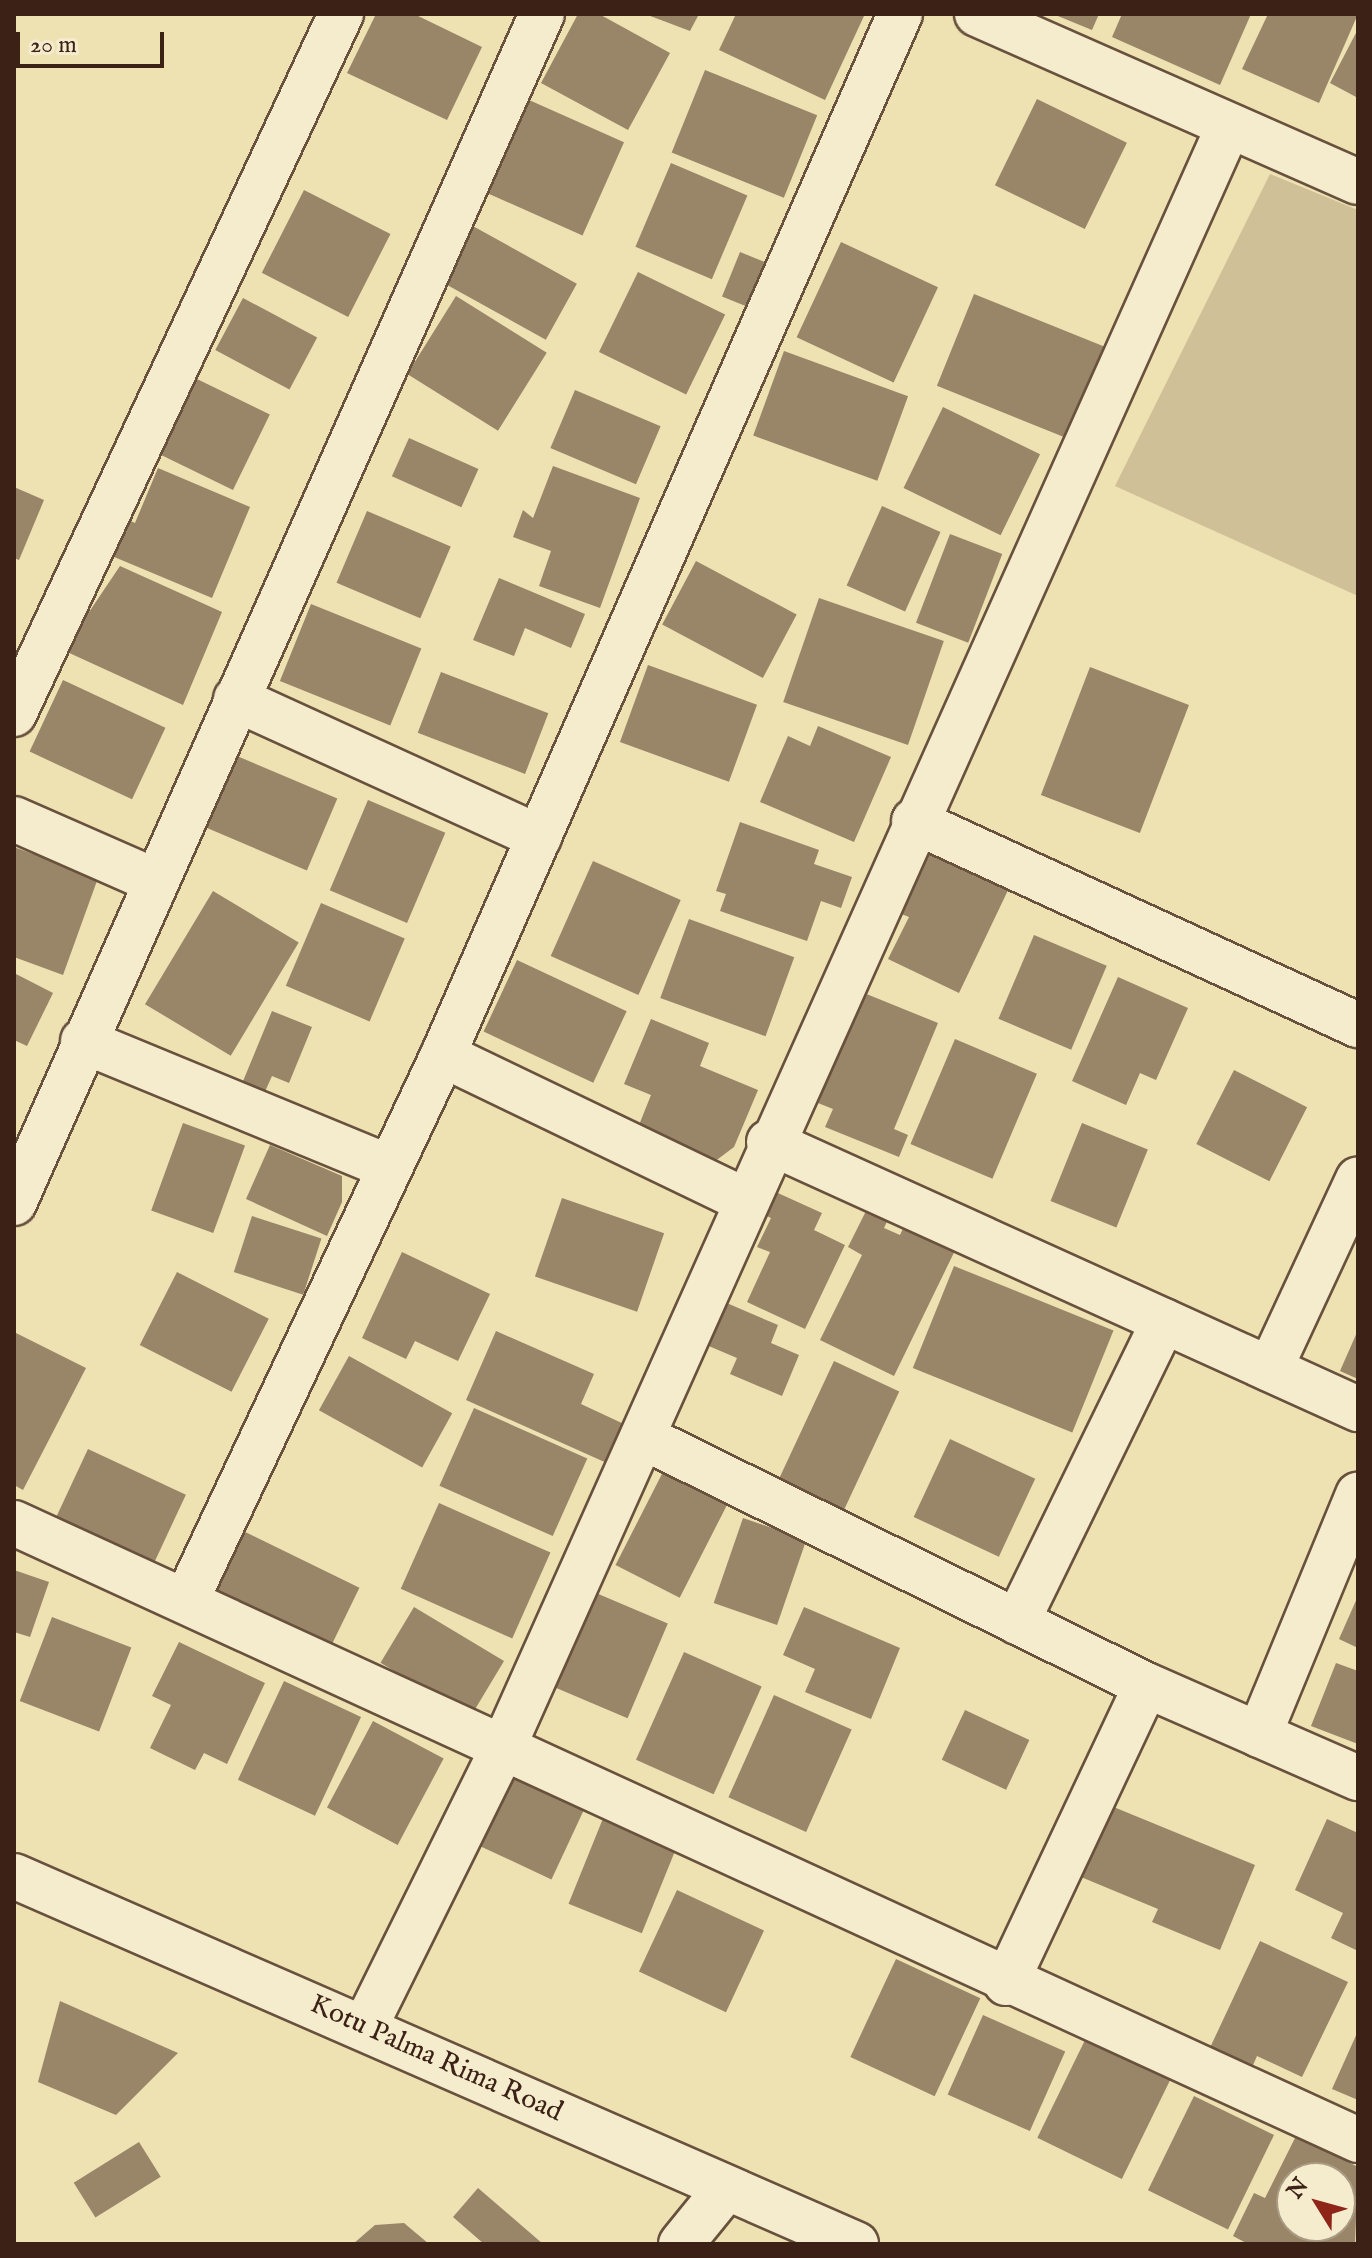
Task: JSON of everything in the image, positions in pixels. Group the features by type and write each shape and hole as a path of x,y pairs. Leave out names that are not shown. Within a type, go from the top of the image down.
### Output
{"street":[{"path":"14,714 341,14"},
{"path":"14,1203 83,1041 542,14"},
{"path":"186,1601 443,1055 900,14"},
{"path":"977,14 1227,130 1358,182"},
{"path":"366,2025 502,1750 643,1437 769,1142 1227,130"},
{"path":"236,699 539,837"},
{"path":"14,819 155,881"},
{"path":"914,821 1358,1025"},
{"path":"83,1041 389,1167"},
{"path":"443,1055 744,1200"},
{"path":"769,1142 1358,1409"},
{"path":"1270,1369 1358,1179"},
{"path":"1017,1622 1164,1321"},
{"path":"643,1437 1146,1685 1358,1778"},
{"path":"1259,1735 1358,1495"},
{"path":"14,1523 1006,1983 1358,2140"},
{"path":"1006,1983 1146,1685"},
{"name":"Kotu Palma Rima Road","path":"14,1876 366,2025 724,2191 856,2244"},
{"path":"681,2244 724,2191"}],"shaded area":[{"path":"1270,174 1358,210 1358,596 1115,486"}],"building":[{"path":"376,14 414,14 482,47 447,120 347,73"},
{"path":"578,14 599,14 670,53 628,130 541,83"},
{"path":"645,14 699,14 690,31"},
{"path":"736,14 864,16 825,100 719,50"},
{"path":"1053,14 1099,14 1092,30"},
{"path":"1122,14 1251,14 1220,85 1112,37"},
{"path":"1268,14 1358,14 1319,103 1242,69"},
{"path":"1358,29 1358,98 1330,83"},
{"path":"705,70 817,115 784,198 672,153"},
{"path":"1037,99 1127,143 1085,229 995,185"},
{"path":"529,100 624,142 583,235 488,193"},
{"path":"671,163 747,195 712,279 635,247"},
{"path":"304,190 390,234 348,317 262,273"},
{"path":"471,225 577,284 546,340 440,281"},
{"path":"841,242 938,287 894,382 797,337"},
{"path":"740,252 770,264 752,308 722,297"},
{"path":"638,272 725,315 686,395 599,352"},
{"path":"974,294 1108,348 1071,440 937,386"},
{"path":"456,296 547,353 498,431 407,374"},
{"path":"243,298 317,337 289,390 215,350"},
{"path":"784,351 908,396 877,481 753,436"},
{"path":"197,379 270,415 233,490 160,454"},
{"path":"575,390 661,426 636,484 550,448"},
{"path":"943,407 1040,454 1001,535 904,488"},
{"path":"409,438 478,469 461,507 392,476"},
{"path":"553,466 640,498 600,608 539,586 551,551 513,537 523,510 533,518"},
{"path":"158,468 250,507 212,598 100,551 115,514 135,523"},
{"path":"14,487 44,500 19,560 14,558"},
{"path":"882,506 940,532 905,612 847,585"},
{"path":"367,511 451,547 420,618 337,583"},
{"path":"950,534 1002,554 968,643 916,623"},
{"path":"696,561 797,615 763,678 662,625"},
{"path":"120,566 222,612 183,705 54,646 72,611 85,618"},
{"path":"499,578 585,614 571,648 525,628 514,656 473,640"},
{"path":"819,598 944,641 908,745 783,702"},
{"path":"311,604 421,649 390,726 280,681"},
{"path":"648,665 757,705 729,782 620,742"},
{"path":"1090,667 1189,705 1140,833 1041,795"},
{"path":"441,672 548,713 525,774 418,733"},
{"path":"63,680 165,728 132,799 30,752"},
{"path":"818,726 891,757 854,842 760,802 788,736 810,746"},
{"path":"237,756 337,799 307,870 207,828"},
{"path":"368,800 445,833 407,923 330,890"},
{"path":"740,822 819,850 814,864 852,877 841,908 821,901 807,941 720,911 726,894 716,891"},
{"path":"14,847 98,878 63,975 14,957"},
{"path":"930,848 1010,886 959,993 888,959 909,917 899,913"},
{"path":"593,861 681,900 638,995 551,956"},
{"path":"213,891 299,943 231,1056 145,1004"},
{"path":"321,903 405,939 370,1021 286,986"},
{"path":"689,919 794,957 766,1036 660,998"},
{"path":"1034,935 1107,966 1071,1050 998,1019"},
{"path":"517,960 627,1011 593,1083 484,1032"},
{"path":"14,973 53,993 27,1046 14,1040"},
{"path":"1118,977 1188,1008 1156,1080 1140,1073 1126,1105 1072,1081"},
{"path":"864,993 938,1023 894,1129 908,1135 899,1157 825,1127 833,1109 818,1103"},
{"path":"272,1011 312,1027 289,1083 272,1076 263,1096 241,1086"},
{"path":"651,1019 709,1043 700,1066 758,1090 734,1147 714,1162 637,1130 651,1095 624,1084"},
{"path":"955,1039 1037,1074 992,1179 910,1144"},
{"path":"1234,1070 1307,1107 1269,1181 1196,1144"},
{"path":"183,1123 245,1146 213,1233 151,1210"},
{"path":"1082,1123 1148,1150 1116,1227 1051,1201"},
{"path":"270,1145 342,1176 342,1202 327,1236 246,1199"},
{"path":"769,1189 822,1213 814,1230 845,1245 805,1329 747,1302 770,1252 757,1247 771,1218 758,1212"},
{"path":"562,1198 664,1233 637,1312 535,1276"},
{"path":"871,1201 892,1211 884,1228 900,1235 913,1207 964,1232 894,1376 820,1340 862,1255 848,1247"},
{"path":"252,1216 321,1239 303,1295 234,1272"},
{"path":"402,1252 490,1294 458,1361 415,1341 406,1359 362,1338"},
{"path":"954,1266 1113,1330 1072,1432 913,1368"},
{"path":"177,1272 269,1319 232,1392 140,1345"},
{"path":"722,1301 778,1325 771,1343 799,1355 782,1396 730,1374 737,1358 704,1344"},
{"path":"1358,1330 1358,1379 1340,1371"},
{"path":"496,1331 594,1374 581,1404 626,1425 609,1464 466,1400"},
{"path":"14,1332 86,1368 23,1490 14,1485"},
{"path":"349,1356 452,1413 422,1467 319,1410"},
{"path":"834,1361 899,1391 842,1514 777,1483"},
{"path":"474,1408 587,1458 553,1536 439,1486"},
{"path":"950,1439 1035,1479 999,1557 914,1517"},
{"path":"88,1449 186,1495 152,1566 55,1521"},
{"path":"665,1468 729,1501 680,1598 616,1565"},
{"path":"439,1503 550,1553 512,1638 401,1589"},
{"path":"743,1518 806,1540 777,1625 714,1603"},
{"path":"239,1529 359,1588 326,1657 205,1598"},
{"path":"14,1570 49,1582 30,1637 14,1632"},
{"path":"596,1593 668,1623 628,1718 556,1688"},
{"path":"1358,1596 1358,1648 1339,1639"},
{"path":"414,1607 504,1661 471,1717 381,1663"},
{"path":"804,1607 900,1648 871,1719 805,1692 815,1669 783,1655"},
{"path":"52,1617 131,1647 99,1731 20,1701"},
{"path":"179,1642 265,1683 227,1764 204,1753 195,1770 150,1748 171,1705 152,1696"},
{"path":"684,1652 762,1687 714,1794 636,1760"},
{"path":"1336,1663 1358,1671 1358,1744 1311,1726"},
{"path":"284,1681 361,1717 315,1816 238,1780"},
{"path":"774,1695 852,1730 806,1832 728,1797"},
{"path":"965,1710 1029,1740 1006,1790 942,1760"},
{"path":"373,1721 444,1759 398,1845 327,1808"},
{"path":"515,1773 586,1806 551,1879 481,1846"},
{"path":"1099,1801 1255,1865 1220,1950 1152,1922 1158,1909 1069,1872"},
{"path":"606,1811 679,1841 642,1933 569,1904"},
{"path":"1327,1819 1358,1833 1358,1951 1331,1938 1343,1913 1295,1890"},
{"path":"677,1890 764,1931 726,2012 639,1972"},
{"path":"1260,1941 1348,1982 1302,2077 1257,2056 1250,2072 1208,2052"},
{"path":"896,1959 980,1998 935,2096 850,2057"},
{"path":"60,2001 178,2053 116,2115 38,2082"},
{"path":"983,2015 1065,2052 1030,2131 948,2094"},
{"path":"1358,2031 1358,2100 1332,2089"},
{"path":"1086,2038 1170,2079 1122,2179 1037,2138"},
{"path":"1194,2096 1274,2135 1228,2229 1148,2190"},
{"path":"1296,2136 1348,2162 1283,2162"},
{"path":"139,2142 161,2177 95,2218 74,2183"},
{"path":"1356,2166 1358,2167 1356,2218"},
{"path":"1276,2176 1276,2242 1355,2244 1248,2244 1233,2236 1254,2193 1265,2198"},
{"path":"478,2188 543,2244 484,2244 453,2217"},
{"path":"404,2223 429,2244 353,2244 375,2225"}]}
